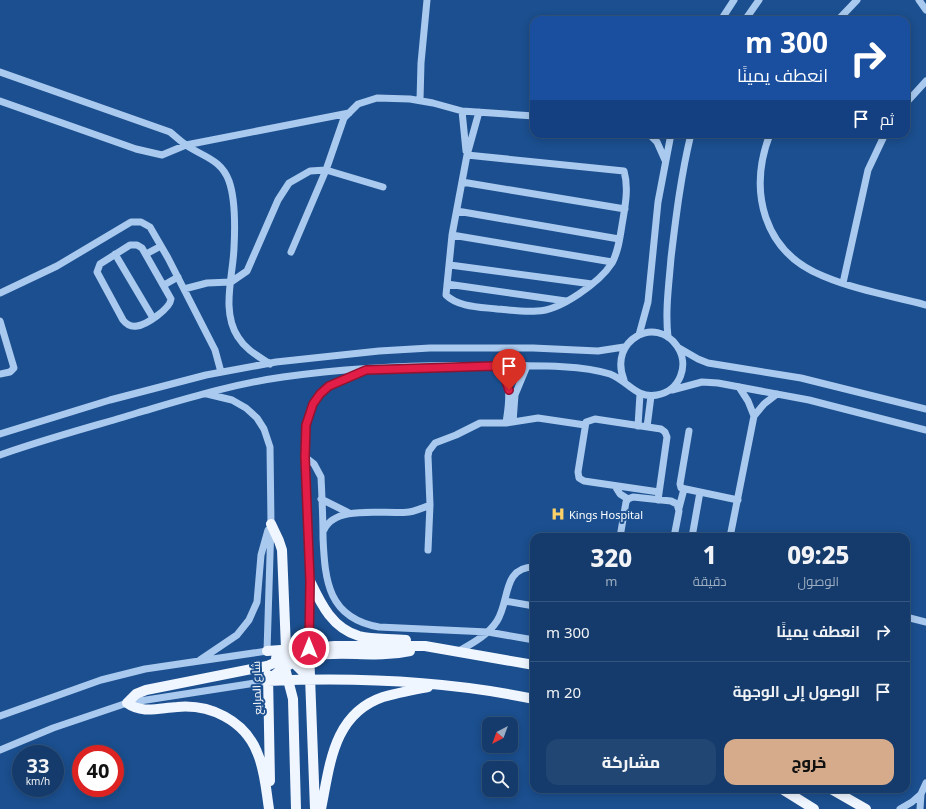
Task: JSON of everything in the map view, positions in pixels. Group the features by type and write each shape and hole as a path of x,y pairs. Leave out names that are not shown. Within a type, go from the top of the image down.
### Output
{"main road":[{"path":"270,524 280,541 282,550 290,656 310,679"},
{"path":"310,581 330,617 348,631 359,636 404,640 425,646 530,664"},
{"name":"شارع المرابع","path":"270,809 267,651 290,656 309,652 425,646"},
{"path":"267,651 282,664 290,680 293,699 296,809"},
{"path":"268,681 290,656 309,652 313,714 315,809"},
{"path":"270,809 263,770 257,751 251,740 231,720 206,709 178,707 147,710 138,709 127,703 136,694 146,690 282,664"},
{"path":"268,681 310,679 439,685 530,698"},
{"path":"321,809 333,750 337,738 352,717 361,709 383,697 439,685"},
{"path":"788,793 814,809"},
{"path":"839,793 866,809"}],"street":[{"path":"420,100 421,63 428,0"},
{"path":"724,16 734,0"},
{"path":"748,16 759,0"},
{"path":"842,16 857,0"},
{"path":"919,0 926,10"},
{"path":"0,72 170,132 186,145 215,160 229,181 235,220 229,305 230,318 237,336 252,352 271,364"},
{"path":"910,99 926,81"},
{"path":"291,252 326,170 344,118 358,104 377,98 420,100 462,111 530,116"},
{"path":"0,101 136,149 162,155 186,145 349,113"},
{"path":"462,111 467,155"},
{"path":"467,155 624,170 626,186 625,209 619,239 612,262 599,280 568,301 538,312 487,308 454,302 446,295 452,235 467,155 479,112"},
{"path":"653,138 657,142 665,160"},
{"path":"639,335 648,302 658,202 670,138"},
{"path":"668,337 666,307 677,205 683,166 691,138"},
{"path":"769,138 761,162 759,182 761,202 767,222 777,239 790,254 805,267 823,276 843,283 926,304"},
{"path":"843,283 868,170 884,138"},
{"path":"184,289 207,283 231,282 247,271 278,200 289,183 310,171 326,170 383,187"},
{"path":"462,182 625,209"},
{"path":"457,211 619,239"},
{"path":"0,293 57,266 131,222 141,222 150,227 162,246 214,350 221,372"},
{"path":"452,235 612,262"},
{"path":"133,244 141,246 146,254 170,296 170,305 153,318 137,326 129,325 123,320 97,272 100,264 133,244"},
{"path":"146,254 162,246"},
{"path":"116,254 153,318"},
{"path":"450,265 592,284"},
{"path":"164,285 178,277"},
{"path":"447,284 568,301"},
{"path":"0,321 2,332 14,368 10,372 0,374"},
{"path":"648,333 668,337 678,348 682,357 682,371 677,384 663,394 651,396 640,394 631,389 624,380 619,364 624,347 639,335 648,333"},
{"path":"0,434 110,400 221,372 327,356 430,348 482,347 598,350 624,347"},
{"path":"678,348 708,363 801,378 926,409"},
{"path":"494,366 504,375 509,385 509,422"},
{"path":"0,455 170,402 204,393 283,377 366,370 527,366 595,370 624,380"},
{"path":"509,422 515,396 527,366"},
{"path":"309,652 310,581 305,457 306,425 313,404 320,394 329,386 366,370"},
{"path":"670,390 702,382 718,383 837,407 926,430"},
{"path":"739,387 748,401 754,416"},
{"path":"0,716 101,680 145,669 267,651 271,462 270,446 264,429 257,418 246,408 232,400 204,393"},
{"path":"638,426 640,394"},
{"path":"734,533 738,500 754,416 764,404 777,394"},
{"path":"647,427 651,396"},
{"path":"428,550 430,505 428,456 431,446 440,440 456,435 475,424 485,422 509,422 538,418 586,425"},
{"path":"658,500 659,492 666,434 661,429 595,419 588,420 578,472 579,478 584,481 659,492"},
{"path":"689,431 680,484 684,489 738,500"},
{"path":"305,457 314,464 321,477 326,581 335,601 350,617 368,625 378,627 488,632 530,639"},
{"path":"616,486 620,494 628,499"},
{"path":"675,533 684,489"},
{"path":"693,533 700,492"},
{"path":"628,499 633,497 674,502 679,508"},
{"path":"321,499 349,513"},
{"path":"621,533 628,499"},
{"path":"323,531 328,522 333,518 349,513 410,512 430,505"},
{"path":"731,533 736,513"},
{"path":"199,661 237,635 249,620 257,602 261,555 270,524"},
{"path":"459,651 488,632 497,621 505,601 510,582 515,574 522,569 530,568"},
{"path":"505,601 530,605"},
{"path":"910,618 926,622"},
{"path":"0,750 60,725 127,703 268,681"},
{"path":"920,809 921,794 926,783"},
{"path":"900,809 912,802 921,794"}],"place":[{"name":"Kings Hospital","path":"558,514"}],"route":[{"path":"309,648 310,581 305,457 306,425 308,415 320,394 329,386 366,370 451,366 494,366 504,375 509,385 509,390"}]}
